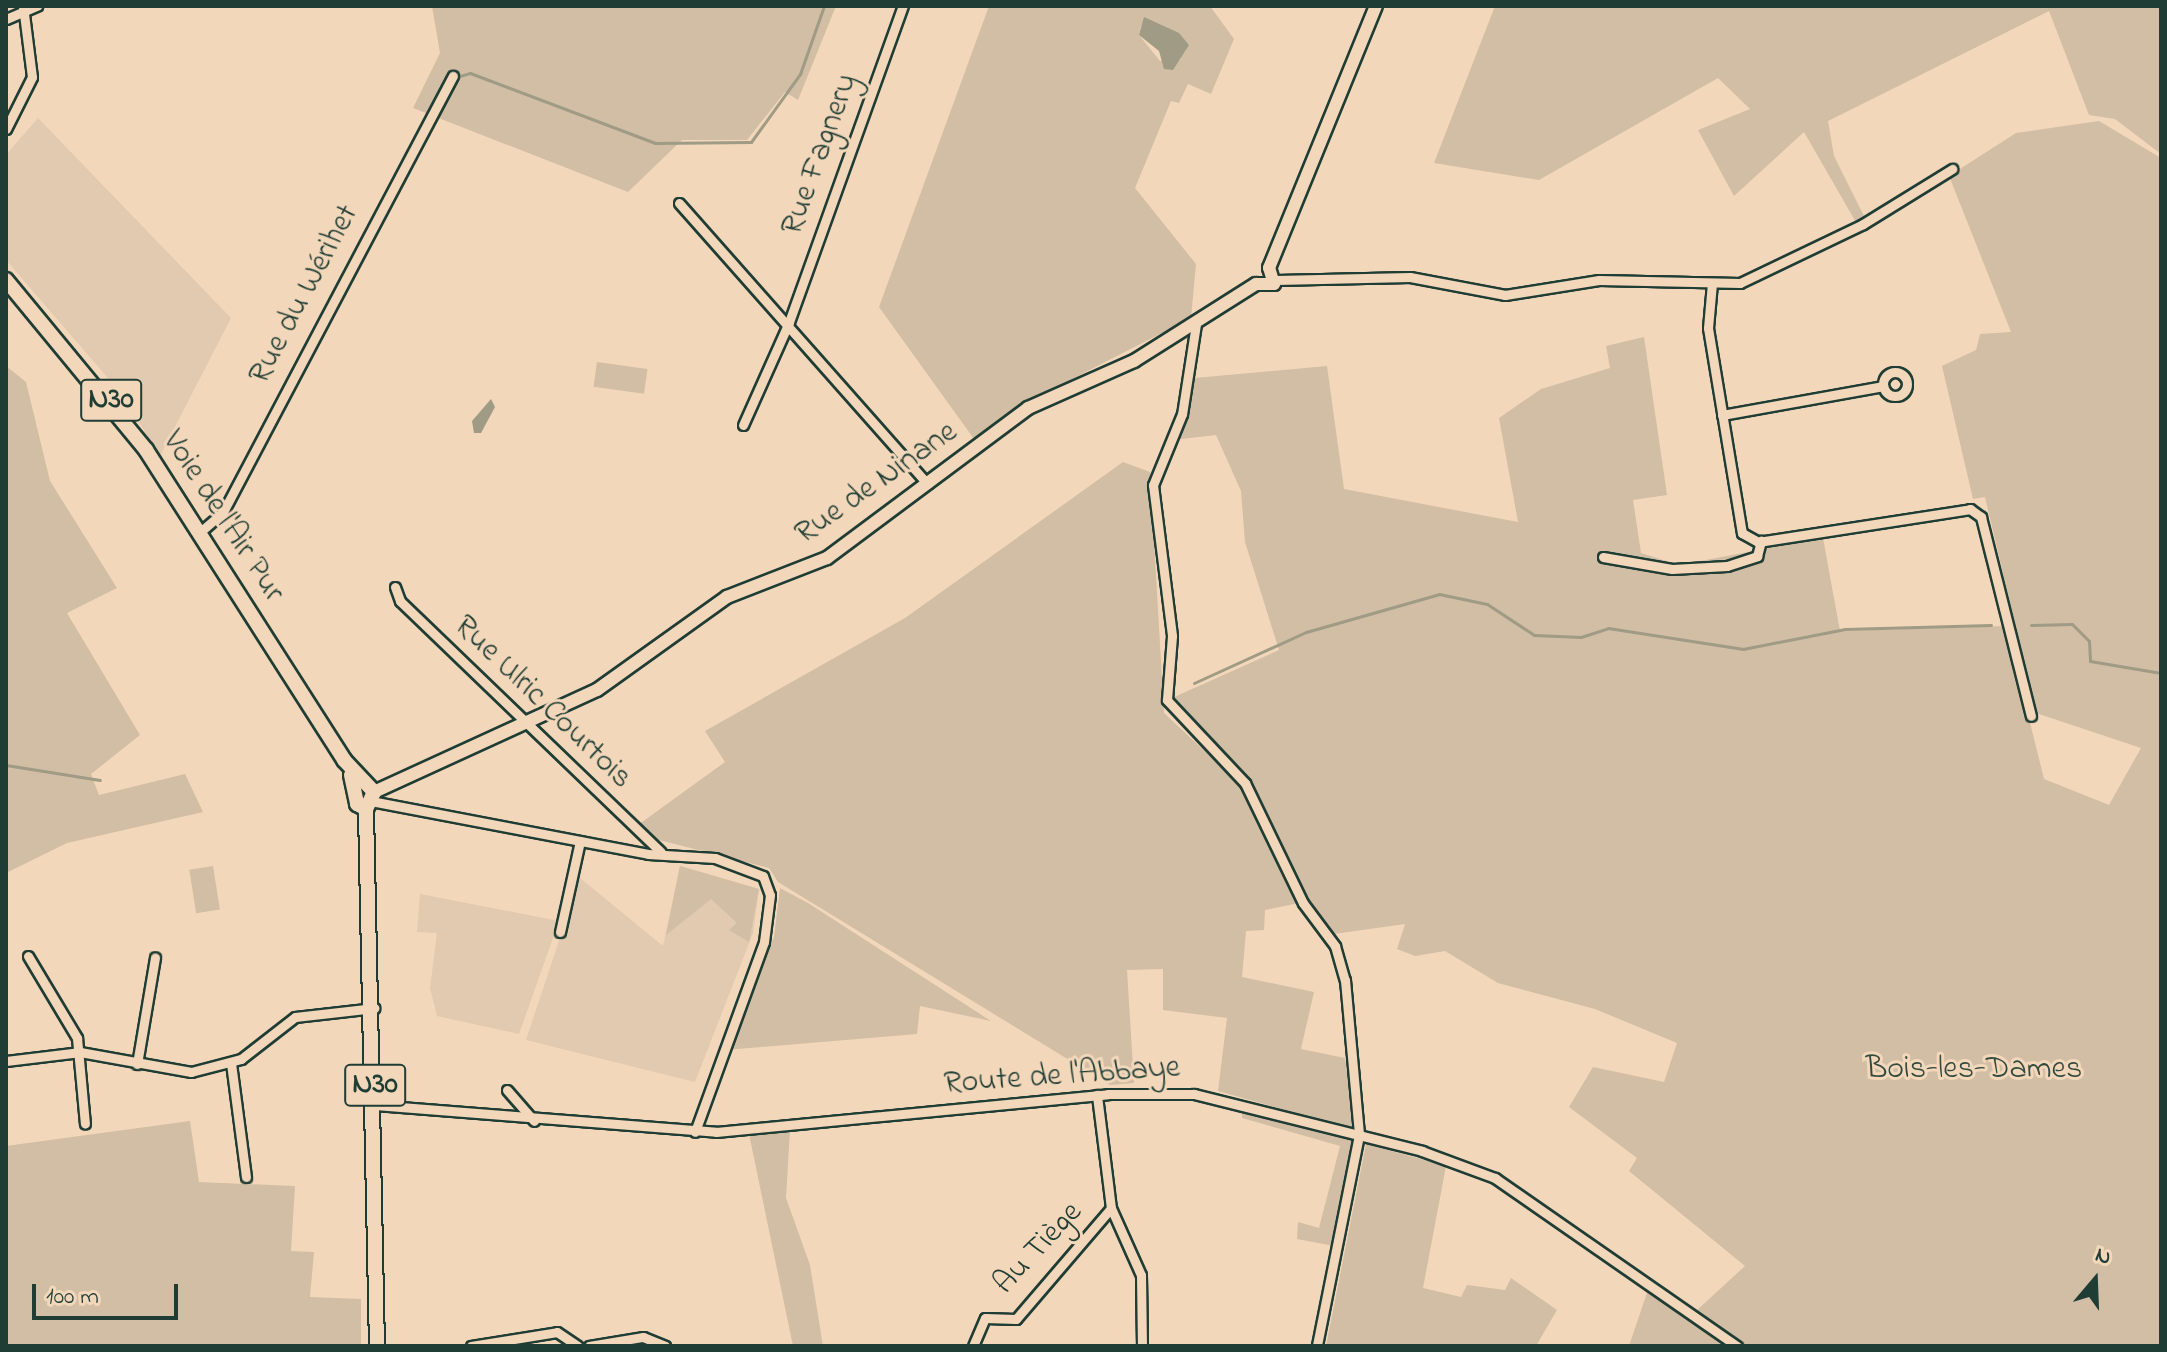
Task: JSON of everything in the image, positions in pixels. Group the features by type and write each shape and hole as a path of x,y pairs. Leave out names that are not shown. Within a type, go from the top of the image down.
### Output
{"main road":[{"name":"Voie de l'Air Pur","path":"6,280 118,409 368,797"},
{"name":"N30","path":"368,797 374,1008 377,1346"}],"street":[{"path":"6,19 37,6"},
{"name":"Rue Fagnery","path":"743,425 789,322 903,6"},
{"path":"1376,6 1272,274 1289,286 1410,277 1505,295 1599,280 1712,283 1759,278 1952,169"},
{"path":"6,129 32,77 23,11"},
{"name":"Rue du Wérihet","path":"199,533 223,512 453,76"},
{"path":"679,203 789,322 928,484"},
{"name":"Rue de Ninane","path":"368,797 597,690 727,597 827,558 1028,408 1196,324 1256,284 1269,288 1272,274"},
{"path":"1712,283 1708,328 1742,533 1761,541 1970,509 1981,517 2031,716"},
{"path":"1196,324 1187,395 1153,485 1172,636 1167,700 1245,783 1303,903 1335,946 1349,998 1359,1135 1317,1346"},
{"path":"1722,415 1883,386"},
{"path":"1603,557 1672,569 1727,566 1757,556 1761,541"},
{"name":"Rue Ulric Courtois","path":"395,587 400,601 524,725 661,852"},
{"path":"368,797 580,841 715,858 763,876 770,888 764,942 695,1132"},
{"path":"560,932 580,841"},
{"path":"28,956 80,1052 85,1124"},
{"path":"137,1064 155,958"},
{"path":"6,1061 80,1052 191,1072 231,1063 295,1017 374,1008"},
{"path":"231,1063 246,1177"},
{"path":"507,1090 534,1121"},
{"name":"Route de l'Abbaye","path":"375,1105 534,1121 695,1132 1097,1095 1179,1092 1359,1135 1495,1178 1737,1346"},
{"name":"Au Tiège","path":"1097,1095 1111,1208 1141,1275 1142,1346"},
{"name":"Au Tiège","path":"973,1346 985,1318 1016,1319 1111,1208"},
{"path":"471,1346 557,1332 578,1346"},
{"path":"541,1335 543,1346"},
{"path":"589,1346 643,1337 665,1346"}],"shaded area":[{"path":"1144,17 1179,33 1189,45 1173,70 1164,69 1159,51 1139,35"},
{"path":"38,118 231,318 160,456 120,392 6,260 6,155"},
{"path":"491,399 495,407 481,433 474,433 472,421"},
{"path":"680,866 759,889 753,933 695,1082 526,1040 580,878 663,946"},
{"path":"420,894 559,921 519,1034 437,1016 430,988 437,933 417,932"}],"green space":[{"path":"432,6 836,6 798,100 785,92 747,140 682,140 628,192 413,108 440,53"},
{"path":"989,6 1210,6 1234,39 1211,94 1188,84 1179,103 1171,101 1135,188 1196,264 1191,318 1029,401 974,439 879,307","holes":["1141,26 1181,60 1160,61 1139,35"]},
{"path":"1495,6 2161,6 2161,154 2115,119 2089,115 2049,11 1828,121 1834,156 1865,218 1857,224 1804,132 1734,196 1698,130 1750,109 1718,78 1539,180 1434,163"},
{"name":"Bois-les-Dames","path":"2099,121 2161,158 2161,1346 1746,1346 1696,1311 1745,1266 1629,1171 1637,1158 1569,1107 1593,1067 1664,1082 1677,1043 1595,1009 1498,983 1445,951 1415,956 1397,949 1405,924 1334,934 1303,892 1255,792 1177,711 1172,698 1279,650 1245,542 1241,491 1216,435 1173,440 1195,378 1327,366 1344,489 1518,522 1499,418 1541,389 1610,368 1606,346 1644,337 1667,495 1633,500 1641,553 1679,565 1823,538 1840,631 2006,626 2044,779 2109,805 2141,748 2036,713 1985,497 1973,499 1942,366 1976,350 1980,334 2011,332 1949,176 2016,133"},
{"path":"597,362 648,369 644,394 594,387"},
{"path":"6,366 26,382 50,481 117,588 67,613 140,735 91,774 99,795 185,774 203,812 67,843 6,873"},
{"path":"1123,462 1150,472 1164,713 1245,789 1299,903 1265,910 1264,930 1246,931 1242,977 1314,992 1301,1049 1345,1058 1356,1130 1218,1091 1227,1018 1163,1010 1163,969 1127,970 1134,1083 1110,1085 778,882 769,868 655,839 638,825 725,762 705,731 905,618"},
{"path":"213,866 220,909 196,913 189,870"},
{"path":"680,866 759,889 749,942 729,930 737,923 711,899 666,935"},
{"path":"780,888 991,1021 920,1006 917,1034 725,1050 774,937"},
{"path":"1242,1109 1352,1139 1334,1246 1297,1239 1298,1222 1319,1228 1340,1146 1242,1118"},
{"path":"190,1121 199,1182 295,1186 291,1251 314,1252 310,1297 361,1299 361,1346 6,1346 6,1146"},
{"path":"790,1130 786,1198 810,1265 823,1346 793,1346 749,1134"},
{"path":"1366,1144 1446,1166 1423,1288 1461,1297 1467,1285 1505,1290 1511,1278 1557,1310 1536,1346 1326,1346"},
{"path":"1648,1290 1658,1297 1725,1346 1629,1346"}],"waterway":[{"path":"456,77 470,73 655,143 751,142 800,74 824,6"},
{"path":"1194,683 1306,632 1439,594 1487,604 1534,635 1581,637 1608,628 1743,649 1845,629 1991,625"},
{"path":"2031,625 2072,624 2089,641 2090,661 2161,673"},
{"path":"6,765 100,780"}]}
